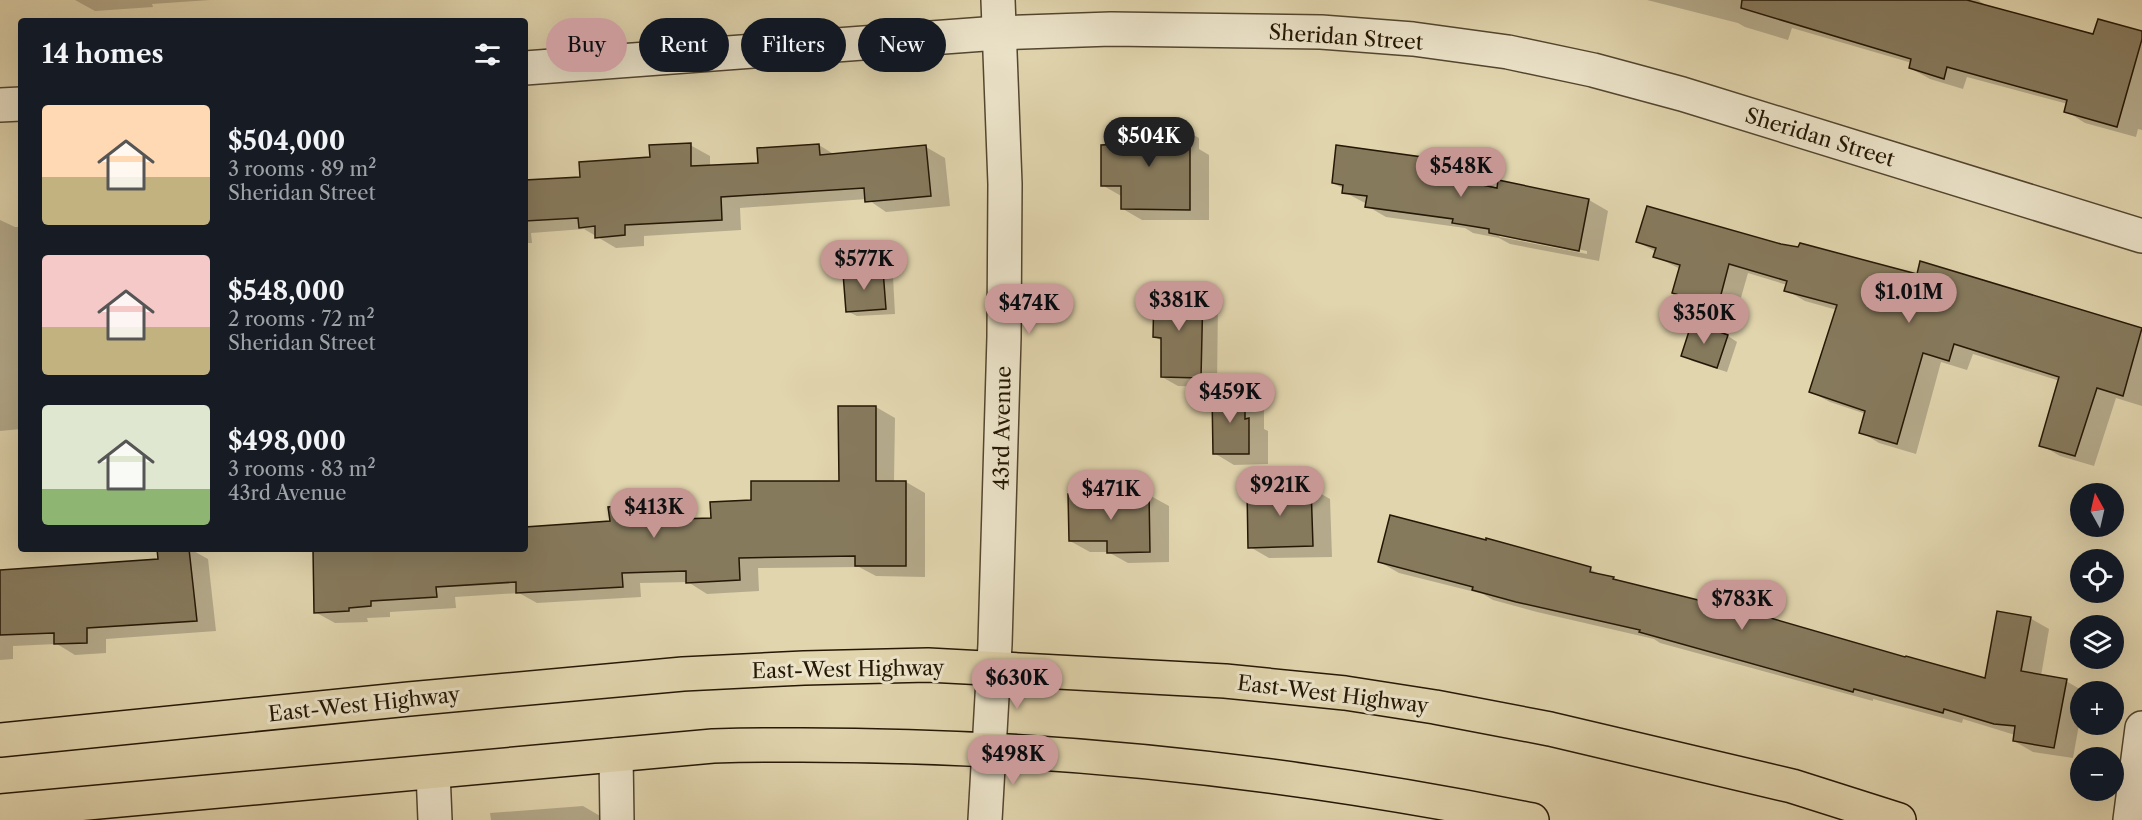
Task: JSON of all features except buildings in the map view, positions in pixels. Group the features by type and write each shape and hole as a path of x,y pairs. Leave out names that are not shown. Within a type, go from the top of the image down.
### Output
{"main road":[{"name":"East-West Highway","path":"0,740 683,674 877,665 928,665 1225,681 1345,693 1435,707 1550,729 1792,786 1899,820"},
{"path":"0,811 713,746 815,743 989,749 1125,759 1326,782 1532,820"}],"street":[{"name":"43rd Avenue","path":"985,820 994,669 1004,325 1005,184 998,0"},
{"name":"Sheridan Street","path":"528,68 998,33 1111,29 1321,32 1413,39 1508,52 1593,70 1682,94 2142,236"},
{"path":"0,105 18,104"},
{"path":"2130,820 2142,728"},
{"path":"616,755 617,820"},
{"path":"433,772 435,820"}]}
